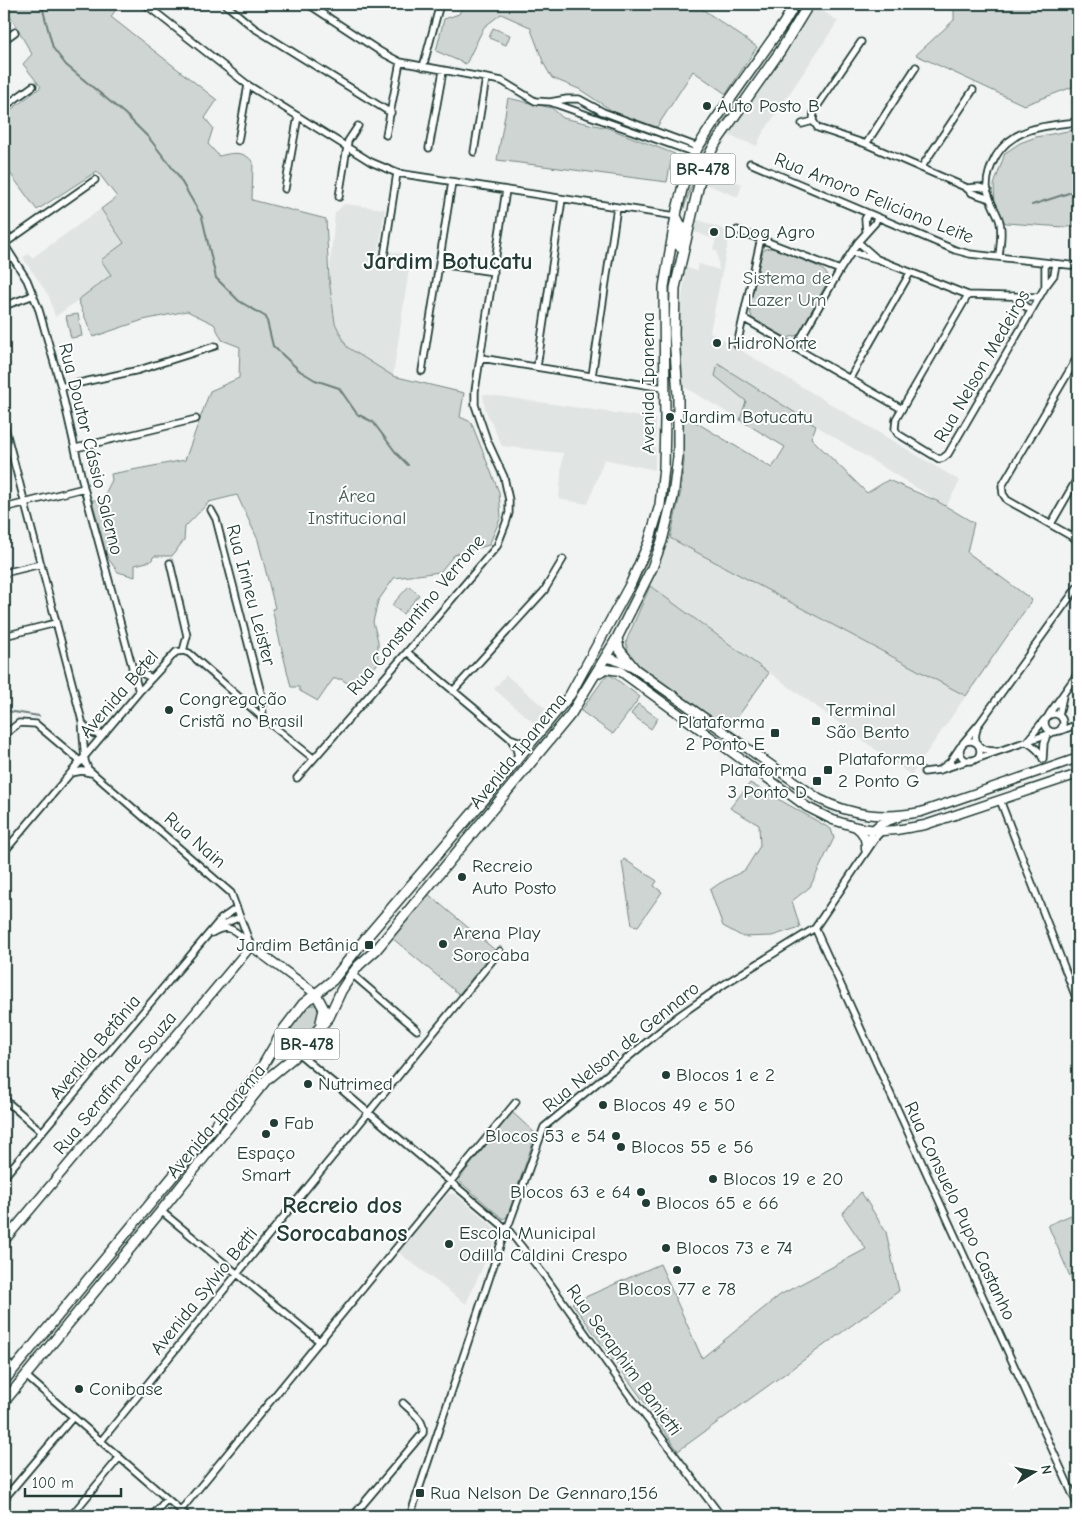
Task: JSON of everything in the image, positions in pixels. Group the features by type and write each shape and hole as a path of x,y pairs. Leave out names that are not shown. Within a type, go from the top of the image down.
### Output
{"main road":[{"name":"Avenida Ipanema","path":"4,1381 259,1072 284,1029 304,1004 333,980 365,939 570,695 631,583 649,542 660,505 664,468 664,287 676,216 687,169 696,150 784,23 795,4"},
{"name":"Avenida Ipanema","path":"4,1402 162,1211 267,1079 298,1053 329,1017 341,991 359,965 376,950 571,714 617,638 652,568 662,541 673,497 678,457 674,320 677,276 703,167 709,154 781,50 809,4"},
{"path":"676,216 681,226 675,267 677,276"},
{"path":"664,388 672,380 676,363"},
{"path":"617,638 620,649 634,668"},
{"path":"588,663 605,658 613,659 634,668 819,799 837,808 854,813 899,816 921,812 1078,758"},
{"path":"595,675 606,669 620,671 807,807 833,820 856,827 882,831 925,825 1078,774"},
{"path":"873,830 880,824 899,816"},
{"path":"856,827 865,837 865,853"},
{"path":"251,946 316,994 323,1004 324,1014 309,1041"},
{"name":"Rua Serafim de Souza","path":"4,1241 251,946"},
{"path":"284,1029 287,1044 298,1053"}],"street":[{"path":"147,4 248,84 371,162 397,173 676,216"},
{"path":"225,4 254,28 391,113"},
{"path":"308,4 373,47 400,62 502,81 535,101 550,102 696,150"},
{"path":"423,67 440,4"},
{"path":"4,40 16,32"},
{"path":"861,42 814,111 813,121 818,128 866,144 990,199"},
{"path":"386,135 400,62"},
{"path":"866,144 916,67"},
{"path":"429,148 443,71"},
{"path":"474,152 486,78"},
{"path":"238,141 248,84"},
{"path":"4,107 33,86"},
{"path":"921,168 973,90"},
{"path":"550,102 567,98 579,99 603,112 696,150"},
{"path":"286,189 298,116"},
{"path":"802,124 813,121"},
{"path":"999,257 1000,224 985,189 992,162 1014,136 1042,127 1078,122"},
{"path":"339,197 347,147 358,126"},
{"name":"Rua Amoro Feliciano Leite","path":"750,163 955,250 970,254 1078,266"},
{"path":"384,257 397,173"},
{"path":"4,244 95,180"},
{"path":"422,371 452,182"},
{"path":"965,187 985,189"},
{"name":"Rua Constantino Verrone","path":"297,778 497,546 509,513 509,500 504,477 487,440 475,405 475,391 506,190"},
{"path":"536,367 562,199"},
{"path":"592,376 617,207"},
{"path":"866,231 865,219 868,214"},
{"path":"795,348 840,270 858,242 875,223 877,218"},
{"path":"737,230 840,270"},
{"path":"737,345 761,238"},
{"path":"858,242 877,259"},
{"name":"Rua Doutor Cássio Salerno","path":"4,244 27,280 34,295 61,387 84,488 139,692"},
{"path":"852,252 877,259 968,295 1039,297"},
{"name":"Rua Nelson Medeiros","path":"1045,262 1045,287"},
{"path":"440,264 494,272"},
{"name":"Rua Nelson Medeiros","path":"902,409 896,419 895,429 901,436 936,458 943,458 948,454 1054,274 1056,264"},
{"path":"850,378 910,273"},
{"path":"4,306 34,295"},
{"path":"743,318 902,409 968,295"},
{"path":"1013,296 1031,311"},
{"path":"61,387 139,370 216,346"},
{"path":"1078,356 1002,486 1003,494 1007,500 1078,540"},
{"path":"481,358 664,388"},
{"path":"76,448 196,419"},
{"path":"4,424 82,721 85,739 83,759"},
{"path":"1051,524 1078,477"},
{"path":"4,508 84,488"},
{"name":"Rua Irineu Leister","path":"211,510 216,519 262,697 263,718"},
{"path":"453,691 544,591 563,559"},
{"path":"170,563 187,636 183,651 189,653 263,718 313,758"},
{"path":"4,573 41,564"},
{"path":"940,770 950,762 979,724 1078,587"},
{"path":"4,636 56,623"},
{"name":"Avenida Betel","path":"4,852 139,692 176,652 183,651"},
{"path":"407,652 510,738 516,747 518,757"},
{"path":"132,669 152,678"},
{"path":"1027,742 1047,718 1078,674"},
{"path":"1059,715 1063,694"},
{"path":"1047,718 1053,714 1059,715 1064,721 1078,723"},
{"path":"1047,718 1046,728 1054,733"},
{"path":"82,721 85,728 97,738 96,743"},
{"path":"1027,742 1034,746 1043,759 1044,744 1054,733 1062,728 1064,721"},
{"name":"Rua Nain","path":"4,734 19,723 36,724 83,759 93,774 231,893 251,946"},
{"path":"924,772 940,770 1054,733 1078,723"},
{"path":"962,745 960,754 966,760 976,758 980,751 975,737 979,724"},
{"path":"94,734 99,735 106,732"},
{"path":"510,738 530,743"},
{"path":"962,745 970,741 983,749 996,751"},
{"path":"91,749 90,763 93,774"},
{"path":"71,773 82,771 93,774"},
{"path":"1000,800 1076,990 1078,1003"},
{"name":"Rua Nelson de Gennaro","path":"865,853 873,830"},
{"name":"Rua Nelson de Gennaro","path":"410,1516 507,1229 544,1127 677,1017 723,985 815,928 882,831"},
{"name":"Avenida Betânia","path":"4,1177 208,936 231,906 231,893"},
{"name":"Avenida Betânia","path":"208,936 239,914 234,910 221,919"},
{"path":"208,936 225,927 232,929 251,946"},
{"name":"Rua Consuelo Pupo Castanho","path":"815,928 1078,1506"},
{"name":"Avenida Sylvio Betti","path":"101,1441 500,951"},
{"path":"352,974 417,1030"},
{"name":"Rua Seraphim Banietti","path":"298,1053 507,1229 544,1276 630,1396 720,1516"},
{"path":"4,1099 42,1132"},
{"path":"180,1510 516,1102"},
{"path":"162,1211 319,1342"},
{"path":"4,1359 14,1368"},
{"path":"26,1376 187,1516"},
{"path":"353,1516 423,1433 424,1427 421,1420 403,1403"},
{"path":"4,1500 73,1417"},
{"path":"70,1516 120,1458"},
{"path":"152,1516 167,1499"}],"shaded area":[{"path":"815,6 838,21 761,136 757,146 725,134"},
{"path":"706,170 742,184 738,197 703,183"},
{"path":"344,204 385,209 377,259 387,261 389,252 411,255 393,376 347,347 335,323 329,279 335,213"},
{"path":"101,209 124,243 112,275 55,317 49,296 23,258 28,254 32,258"},
{"path":"696,219 730,232 710,332 960,481 946,506 718,365 715,376 746,401 740,420 681,385 680,315 686,267 696,271 699,264 719,270 717,251 713,249 716,240 693,231"},
{"path":"483,394 656,419 655,470 604,459 588,504 559,499 563,453 502,446 485,409"},
{"path":"670,538 966,696 911,775 650,586"},
{"path":"506,675 546,709 535,724 494,689"},
{"name":"Escola Municipal Odilla Caldini Crespo","path":"448,1194 455,1194 495,1228 497,1232 466,1304 398,1252"}],"green space":[{"name":"Área Institucional","path":"4,4 119,4 111,17 217,100 205,118 213,128 208,144 219,156 233,153 241,154 253,162 252,200 326,219 329,279 335,323 347,347 393,376 464,393 460,417 471,422 499,492 501,517 489,545 454,555 440,572 394,578 378,601 373,622 378,641 378,663 357,689 341,679 333,679 318,701 300,691 299,687 291,687 272,609 275,608 258,540 237,495 209,502 185,527 184,540 172,556 154,556 151,561 135,565 135,577 118,572 107,557 92,500 102,500 112,480 111,474 185,460 210,391 239,378 240,347 222,340 214,324 187,311 143,320 93,337 78,300 111,275 101,260 124,243 101,209 117,197 97,171 37,210 4,165 4,115 41,87 23,64 32,54"},
{"path":"463,4 695,4 757,47 726,94 693,71 657,127 614,112 579,89 552,78 544,64 530,27 501,14 484,27 466,64 436,51 444,19 459,14"},
{"path":"954,4 1078,4 1078,85 1024,105 916,55 954,20"},
{"path":"493,28 510,35 506,45 489,38"},
{"path":"508,98 552,108 563,118 608,128 675,154 672,156 667,182 497,160"},
{"path":"735,100 739,102 705,153 683,211 687,188 695,165 710,136"},
{"path":"1078,129 1078,226 1064,227 1006,223 1002,219 995,203 994,185 1005,153 1020,143 1036,137"},
{"name":"Sistema de Lazer Um","path":"775,248 819,267 826,273 828,279 798,335 787,338 752,318 749,307 762,253 765,249"},
{"path":"78,314 82,336 71,338 66,316"},
{"path":"718,364 816,426 811,438 867,493 888,480 937,501 974,523 967,552 1032,600 966,696 670,538 681,491 684,462 682,414 772,468 785,447 740,420 746,401 715,376"},
{"path":"409,586 419,595 403,614 392,605"},
{"path":"650,586 769,673 729,729 636,663 630,655 627,649 627,639"},
{"path":"609,675 640,697 613,734 581,711 605,677"},
{"path":"638,704 658,718 651,729 631,714"},
{"path":"750,783 831,829 834,838 810,887 792,901 800,927 772,936 743,937 723,926 710,890 745,870 760,846 759,825 730,808"},
{"path":"624,859 657,881 654,886 662,892 638,926 632,925 622,862"},
{"name":"Arena Play Sorocaba","path":"428,894 495,950 459,994 392,938"},
{"path":"311,1005 320,1008 319,1020 304,1042 291,1042 288,1029 306,1007"},
{"path":"512,1112 536,1134 507,1217 503,1219 459,1181"},
{"path":"861,1192 886,1232 899,1291 678,1451 572,1303 660,1264 702,1358 780,1295 866,1249 842,1214"},
{"path":"1078,1212 1078,1295 1048,1225"}],"waterway":[{"path":"39,4 43,10 53,48 66,65 125,114 149,138 177,174 202,217 216,278 239,301 266,317 273,346 300,371 315,380 339,388 357,414 373,422 397,454 408,465"},
{"path":"1032,205 1078,190"},
{"path":"4,708 7,711 39,716"}],"place":[{"name":"Auto Posto B","path":"707,106"},
{"name":"D.Dog Agro","path":"714,232"},
{"name":"HidroNorte","path":"717,343"},
{"name":"Jardim Botucatu","path":"670,417"},
{"name":"Congregação Cristã no Brasil","path":"169,710"},
{"name":"Terminal São Bento","path":"816,721"},
{"name":"Plataforma 2 Ponto E","path":"775,733"},
{"name":"Plataforma 2 Ponto G","path":"828,770"},
{"name":"Plataforma 3 Ponto D","path":"817,781"},
{"name":"Recreio Auto Posto","path":"462,877"},
{"name":"Arena Play Sorocaba","path":"443,944"},
{"name":"Jardim Betânia","path":"369,945"},
{"name":"Blocos 1 e 2","path":"666,1075"},
{"name":"Nutrimed","path":"308,1084"},
{"name":"Blocos 49 e 50","path":"603,1105"},
{"name":"Fab","path":"274,1123"},
{"name":"Espaço Smart","path":"266,1134"},
{"name":"Blocos 53 e 54","path":"616,1136"},
{"name":"Blocos 55 e 56","path":"621,1147"},
{"name":"Blocos 19 e 20","path":"713,1179"},
{"name":"Blocos 63 e 64","path":"641,1192"},
{"name":"Blocos 65 e 66","path":"646,1203"},
{"name":"Escola Municipal Odilla Caldini Crespo","path":"449,1244"},
{"name":"Blocos 73 e 74","path":"666,1248"},
{"name":"Blocos 77 e 78","path":"677,1270"},
{"name":"Conibase","path":"79,1389"},
{"name":"Rua Nelson De Gennaro,156","path":"420,1493"}],"district":[{"name":"Jardim Botucatu","path":"448,261"},
{"name":"Recreio dos Sorocabanos","path":"342,1219"}]}
